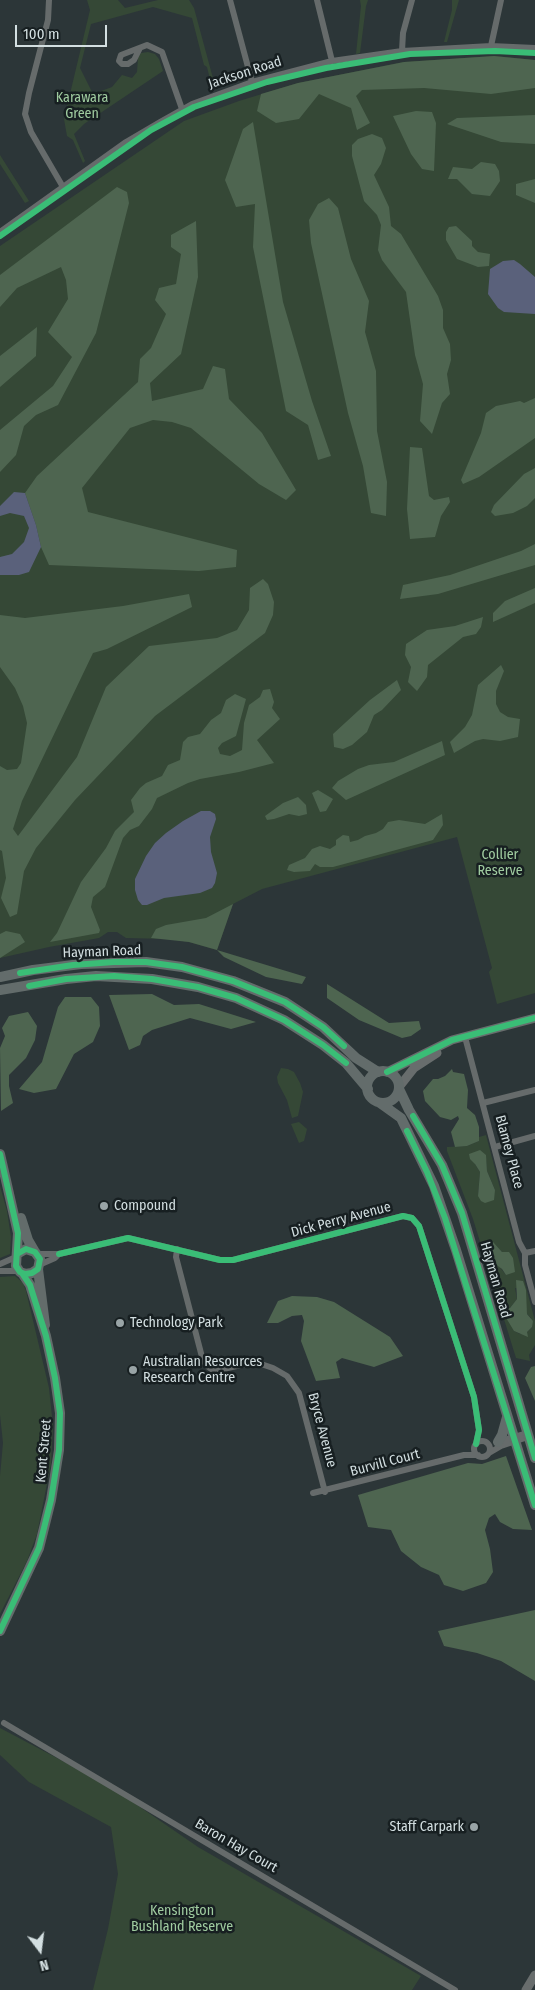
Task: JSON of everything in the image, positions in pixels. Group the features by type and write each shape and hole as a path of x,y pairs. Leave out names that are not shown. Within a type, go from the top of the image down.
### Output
{"main road":[{"name":"Hayman Road","path":"0,978 33,970 81,964 146,962 182,967 233,980 285,1002 323,1027 356,1058 383,1072"},
{"name":"Hayman Road","path":"0,990 66,978 96,976 152,979 198,987 236,998 284,1020 323,1045 346,1064 368,1089"},
{"path":"466,1037 425,1059 414,1068 399,1088 394,1099 380,1102 372,1098 368,1089 369,1081 383,1072 452,1040 535,1018"},
{"path":"383,1072 396,1078 399,1088"},
{"name":"Hayman Road","path":"399,1088 407,1106 442,1165 462,1213 535,1458"},
{"name":"Hayman Road","path":"380,1102 401,1118 434,1186 456,1250 535,1505"},
{"path":"0,1154 18,1233 15,1264 20,1272 30,1274 39,1267 40,1259 28,1240 11,1196"},
{"path":"16,1256 26,1249 36,1253"},
{"name":"Kent Street","path":"0,1629 39,1548 51,1500 59,1450 58,1397 46,1336 39,1267"},
{"name":"Kent Street","path":"20,1272 30,1285 46,1336"},
{"path":"491,1443 502,1435 507,1417"},
{"path":"526,1990 535,1975"}],"street":[{"path":"49,0 48,20 28,93 26,114 31,132 63,187"},
{"path":"230,0 252,82"},
{"path":"317,0 332,61"},
{"path":"402,51 403,34 412,0"},
{"path":"491,46 501,0"},
{"path":"140,48 147,45 162,52 182,109"},
{"name":"Jackson Road","path":"0,232 126,142 182,109 252,82 332,61 402,51 491,46 535,48"},
{"name":"Blamey Place","path":"466,1037 494,1147 520,1242 525,1253 525,1265 535,1302"},
{"path":"483,1103 535,1090"},
{"path":"494,1147 535,1136"},
{"name":"Dick Perry Avenue","path":"36,1253 58,1254 128,1238 220,1260 232,1260 403,1216 412,1218 419,1226 474,1397 479,1430 476,1445"},
{"name":"Bryce Avenue","path":"177,1249 176,1257 202,1357 206,1365 214,1370 246,1364 261,1364 274,1368 287,1376 299,1393 325,1492"},
{"path":"525,1253 535,1251"},
{"name":"Dick Perry Avenue","path":"39,1267 55,1258 58,1254"},
{"path":"0,1264 16,1256"},
{"path":"0,1271 20,1272"},
{"name":"Dick Perry Avenue","path":"479,1430 491,1443"},
{"path":"514,1439 485,1456 478,1455 475,1451 476,1445 481,1441 491,1443 527,1435"},
{"path":"489,1453 491,1443"},
{"name":"Burvill Court","path":"464,1455 476,1445"},
{"name":"Burvill Court","path":"313,1493 325,1492 464,1455 478,1455"},
{"name":"Baron Hay Court","path":"4,1723 455,1990"}],"green space":[{"name":"Karawara Green","path":"87,0 118,0 125,8 158,0 189,0 194,8 214,82 211,83 207,67 204,65 192,18 153,7 91,24 80,68 93,94 112,87 122,75 132,78 137,72 138,58 141,53 155,54 163,71 84,124 74,134 85,161 83,163 73,140 67,136 64,119 90,10"},
{"path":"360,0 368,0 360,53 356,54 361,6"},
{"path":"452,0 459,0 447,42 444,42 452,10"},
{"name":"Collier Reserve","path":"494,56 535,60 535,993 497,1004 489,972 492,968 457,837 262,889 233,904 217,950 189,942 169,939 126,938 117,932 108,932 99,938 0,958 0,246 184,121 239,101 298,83 404,62"},
{"path":"494,56 535,60 535,88 491,94 424,88 362,90 356,96 370,123 357,130 351,108 319,94 299,119 276,123 257,111 261,94 298,83 404,62"},
{"path":"416,111 432,112 436,123 434,171 422,169 411,154 393,116"},
{"path":"535,115 535,144 501,142 447,124 457,118"},
{"path":"253,122 283,302 312,401 331,456 318,460 308,425 286,411 253,247 255,204 236,207 225,180 243,129"},
{"path":"372,134 382,138 386,148 381,164 374,175 389,207 391,226 401,234 438,296 443,310 443,328 450,344 451,360 447,374 450,394 442,403 432,434 420,421 423,384 415,355 406,292 382,260 378,250 381,225 377,215 364,201 352,156 352,145 358,139"},
{"path":"0,155 29,201 25,203 0,164"},
{"path":"481,162 495,164 499,171 500,181 490,196 472,194 457,179 448,179 453,167 472,169"},
{"path":"535,179 535,203 516,195 516,184"},
{"path":"117,187 127,192 129,203 96,333 58,405 36,415 24,426 16,455 0,472 0,430 53,386 72,357 48,332 68,299 66,280 61,267 17,288 0,307 0,275"},
{"path":"329,198 338,208 351,259 369,301 365,332 376,371 377,431 387,482 386,516 371,513 363,466 348,413 311,243 309,220 318,204"},
{"path":"196,221 198,277 181,354 150,383 152,401 203,389 213,366 225,369 229,399 262,433 296,490 286,500 259,484 191,428 172,422 153,420 130,428 82,488 88,512 237,550 236,567 199,571 49,565 41,547 25,493 37,476 138,382 140,359 151,348 166,314 155,300 159,288 176,284 181,254 171,247 171,235"},
{"path":"456,226 472,241 472,246 478,252 490,254 489,266 478,267 457,259 446,240 446,232 449,227"},
{"path":"37,327 36,356 0,387 0,356"},
{"path":"535,398 535,438 479,477 463,484 461,480 481,433 486,413 496,406 520,401 524,403"},
{"path":"410,447 422,448 429,496 434,500 449,497 450,502 441,516 435,537 410,539 407,509"},
{"path":"535,468 535,498 527,506 513,513 495,516 491,512 494,505 524,474"},
{"path":"535,544 535,565 438,594 400,599 403,585 450,575 521,551"},
{"path":"263,579 268,584 274,602 273,615 265,633 155,716 75,800 36,848 24,871 17,914 10,917 1,898 6,878 2,851 0,850 0,766 7,770 17,769 21,763 27,723 23,706 15,688 0,667 0,615 25,618 123,606 189,594 192,607 107,649 93,653 22,801 13,829 18,836 77,757 106,687 149,646 217,638 237,630 249,610 250,588"},
{"path":"535,588 535,603 493,622 493,613 505,601"},
{"path":"483,617 481,627 476,634 463,637 428,665 427,677 417,691 408,682 411,667 405,655 406,644 427,630 455,626"},
{"path":"501,665 504,671 496,691 496,704 500,712 508,717 520,719 518,737 500,741 483,739 475,741 454,753 450,742 465,727 472,715 478,685"},
{"path":"397,680 401,690 382,710 374,715 367,732 352,745 343,749 334,747 333,734 370,700"},
{"path":"270,689 274,702 272,708 280,719 257,740 274,763 200,779 157,798 152,809 139,826 130,830 123,838 105,887 93,897 91,907 100,930 99,933 50,942 57,933 81,882 106,848 115,831 134,812 131,800 140,788 146,783 162,776 168,765 180,760 183,742 188,737 200,734 211,720 221,713 226,700 235,694 246,699 236,736 222,743 218,748 220,754 230,756 242,750 244,723 249,705 260,697 263,690"},
{"path":"442,741 445,755 346,800 332,788 338,781 358,769 369,765 394,762"},
{"path":"318,790 333,799 326,811 320,812 312,793"},
{"path":"298,797 306,805 307,814 299,816 289,814 267,820 265,816 283,803"},
{"path":"442,814 443,825 433,840 333,867 320,867 315,864 310,871 294,872 287,870 289,865 305,858 312,849 320,846 330,849 336,845 336,840 343,835 349,836 350,842 376,833 383,829 388,822 399,820 425,824"},
{"path":"233,904 217,950 189,942 151,938 156,929 166,925 206,918"},
{"path":"6,931 20,934 25,942 0,958 0,934"},
{"path":"217,950 306,977 302,984 266,977 224,957"},
{"path":"327,984 389,1023 419,1021 421,1029 411,1036 402,1038 359,1020 327,998"},
{"path":"152,994 174,1005 199,1004 256,1022 231,1029 190,1018 152,1030 143,1036 140,1045 129,1050 109,995"},
{"path":"65,997 91,997 99,1007 100,1026 93,1042 74,1054 56,1089 34,1093 19,1089 42,1062 58,1007"},
{"path":"28,1012 37,1026 35,1040 26,1058 9,1075 9,1086 13,1103 1,1111 0,1048 5,1036 2,1028 9,1016"},
{"path":"281,1068 294,1072 303,1092 298,1116 292,1118 287,1100 278,1083 277,1077"},
{"path":"452,1069 453,1072 464,1074 468,1090 467,1108 475,1115 479,1127 479,1141 467,1146 455,1147 451,1132 459,1119 458,1116 451,1120 440,1117 425,1101 423,1091 433,1079 445,1076"},
{"path":"299,1122 307,1129 304,1141 299,1143 291,1124"},
{"path":"486,1135 535,1321 535,1345 529,1355 530,1361 516,1358 473,1219 447,1151 447,1147 467,1146 479,1141 479,1137","holes":["486,1160 487,1171 495,1190 478,1196 480,1172 475,1164","493,1243 502,1252 506,1275 489,1253 489,1245","515,1288 526,1290 526,1308 527,1314 531,1318 532,1327 527,1332 520,1334 514,1331 505,1309 510,1308 517,1299"]},
{"path":"480,1150 486,1155 487,1171 495,1190 494,1200 485,1203 478,1196 480,1172 470,1159 469,1154"},
{"path":"0,1186 7,1211 11,1237 10,1254 0,1258"},
{"path":"493,1242 502,1252 509,1252 513,1258 515,1272 506,1275 502,1269 491,1261 489,1245"},
{"path":"15,1276 23,1283 26,1291 49,1388 53,1426 51,1464 37,1534 27,1561 0,1614 0,1476 3,1443 0,1415 0,1277"},
{"path":"516,1280 523,1281 526,1290 527,1314 533,1321 532,1327 527,1332 528,1337 514,1331 505,1316 505,1309 510,1308 517,1299"},
{"path":"292,1296 317,1297 334,1302 390,1337 403,1356 374,1367 342,1358 336,1362 340,1378 316,1381 301,1341 304,1321 302,1315 292,1316 278,1323 267,1323 278,1301"},
{"path":"535,1366 535,1401 525,1378 531,1367"},
{"path":"506,1456 532,1530 513,1529 500,1522 495,1514 489,1518 485,1530 493,1572 486,1583 463,1591 444,1585 439,1575 421,1567 401,1551 391,1530 368,1527 358,1495 468,1463 482,1464"},
{"path":"535,1610 535,1681 501,1661 477,1653 444,1646 438,1631"},
{"name":"Kensington Bushland Reserve","path":"0,1728 108,1785 198,1847 421,1976 412,1990 93,1990 108,1929 118,1874 111,1827 29,1782 0,1755"}],"water":[{"path":"514,260 535,277 535,314 504,312 498,308 488,294 490,269 503,261"},
{"path":"14,492 25,493 41,547 29,572 19,575 0,575 0,557 12,554 24,542 29,528 24,516 10,513 0,516 0,506"},
{"path":"201,811 210,811 215,814 216,819 210,837 211,852 217,873 212,888 200,893 164,898 147,905 142,905 138,900 135,890 135,879 146,856 155,843 166,833"}],"cycle path":[{"path":"0,236 151,130 194,107 267,82 326,68 410,54 495,51 535,53"},
{"path":"20,973 73,965 114,962 146,962 182,967 233,981 285,1002 323,1027 344,1046"},
{"path":"29,986 66,979 114,976 152,979 198,987 236,998 284,1020 323,1045 346,1063"},
{"path":"387,1072 452,1040 535,1018"},
{"path":"413,1116 442,1165 462,1213 535,1458"},
{"path":"407,1131 427,1172 445,1218 535,1505"},
{"path":"0,1154 18,1233 16,1266 20,1272 25,1274 32,1273 38,1269 40,1259 35,1252 26,1249 17,1254"},
{"path":"59,1254 128,1238 220,1260 233,1260 403,1216 412,1218 419,1226 474,1397 479,1430 476,1444"},
{"path":"0,1631 39,1548 51,1500 59,1450 60,1413 55,1378 46,1336 30,1285 22,1273"}],"place":[{"name":"Compound","path":"104,1206"},
{"name":"Technology Park","path":"120,1323"},
{"name":"Australian Resources Research Centre","path":"133,1370"},
{"name":"Staff Carpark","path":"474,1827"}]}
